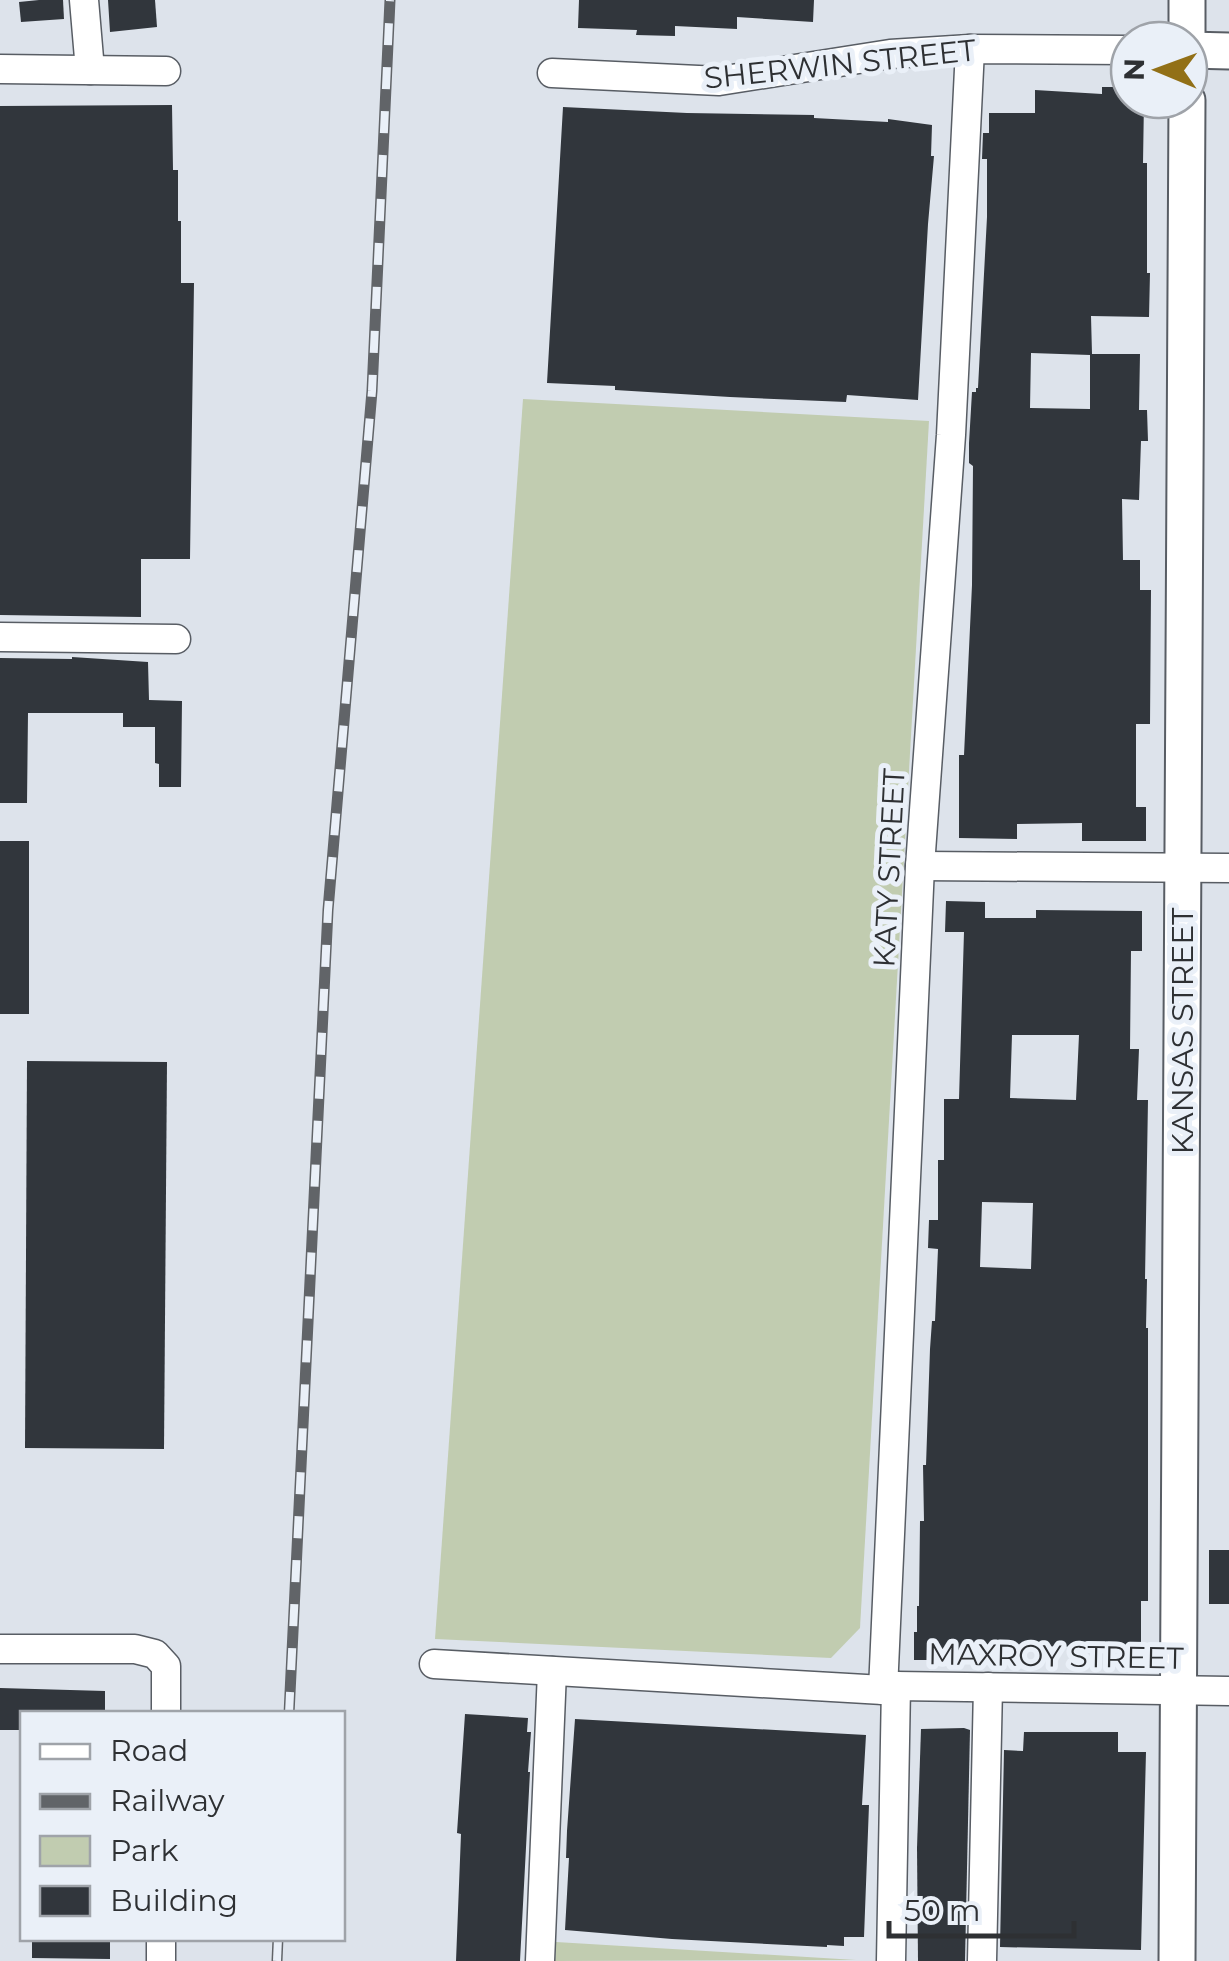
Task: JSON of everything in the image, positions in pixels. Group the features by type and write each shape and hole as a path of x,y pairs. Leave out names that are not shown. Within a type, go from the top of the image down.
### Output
{"street":[{"path":"84,0 90,70"},
{"name":"SHERWIN STREET","path":"552,73 719,81 890,54 970,49 1109,50"},
{"name":"KATY STREET","path":"892,1961 890,1688 920,866 950,435 970,49"},
{"path":"0,69 166,72"},
{"name":"KANSAS STREET","path":"1177,1961 1187,120"},
{"path":"0,637 176,639"},
{"path":"920,866 1229,868"},
{"path":"0,1649 136,1649 155,1654 166,1666 166,1711"},
{"name":"MAXROY STREET","path":"434,1664 890,1688 1229,1690"},
{"path":"540,1961 552,1671"},
{"path":"982,1961 988,1688"}],"green space":[{"path":"523,399 929,421 860,1628 831,1658 435,1639"},
{"path":"556,1942 856,1960 555,1961"}],"building":[{"path":"63,0 64,19 21,22 19,2"},
{"path":"108,0 155,0 157,27 110,32"},
{"path":"579,0 814,0 813,22 737,17 737,29 675,26 675,36 636,35 637,30 578,28"},
{"path":"1102,87 1109,87 1109,120 1144,120 1149,317 1091,316 1092,354 1140,354 1139,410 1147,410 1148,441 1141,441 1139,500 1122,499 1123,560 1140,560 1140,590 1151,590 1150,724 1136,724 1136,807 1146,807 1146,841 1082,841 1082,823 1017,824 1017,839 959,838 959,755 964,755 972,585 973,466 969,463 969,443 972,392 978,388 987,217 983,133 989,133 989,113 1035,113 1035,90 1102,94","holes":["1031,353 1090,355 1090,409 1030,408"]},
{"path":"172,105 173,170 178,170 181,221 181,283 194,283 190,559 141,559 141,617 0,615 0,106"},
{"path":"563,107 814,115 932,125 934,156 918,400 847,395 846,402 730,397 547,383"},
{"path":"0,658 148,662 149,700 182,701 181,787 159,787 155,727 123,727 123,713 28,713 27,803 0,803"},
{"path":"0,841 29,841 29,1014 0,1014"},
{"path":"946,901 985,902 985,918 1036,918 1036,910 1142,911 1142,951 1131,951 1130,1049 1139,1049 1137,1100 1148,1100 1148,1601 1141,1601 1141,1647 975,1646 975,1660 914,1660 938,1249 928,1248 929,1220 938,1220 938,1160 944,1160 944,1099 959,1099 964,932 945,932","holes":["1012,1035 1079,1035 1076,1100 1010,1098","982,1202 1033,1203 1031,1269 980,1267"]},
{"path":"27,1061 167,1062 164,1449 25,1448"},
{"path":"1209,1550 1229,1550 1229,1604 1209,1604"},
{"path":"0,1688 105,1691 105,1711 20,1711 20,1730 0,1730"},
{"path":"465,1714 528,1718 530,1772 520,1961 456,1961 461,1834 457,1833"},
{"path":"575,1719 866,1735 862,1805 869,1805 864,1937 844,1937 844,1946 827,1947 565,1930"},
{"path":"921,1729 970,1730 965,1961 918,1961"},
{"path":"1024,1732 1118,1732 1118,1752 1146,1752 1141,1950 1000,1947 1004,1750 1023,1751"},
{"path":"32,1941 110,1941 110,1959 32,1958"}],"railway":[{"path":"289,1711 328,910 372,391 390,0"},
{"path":"277,1961 278,1941"}]}
